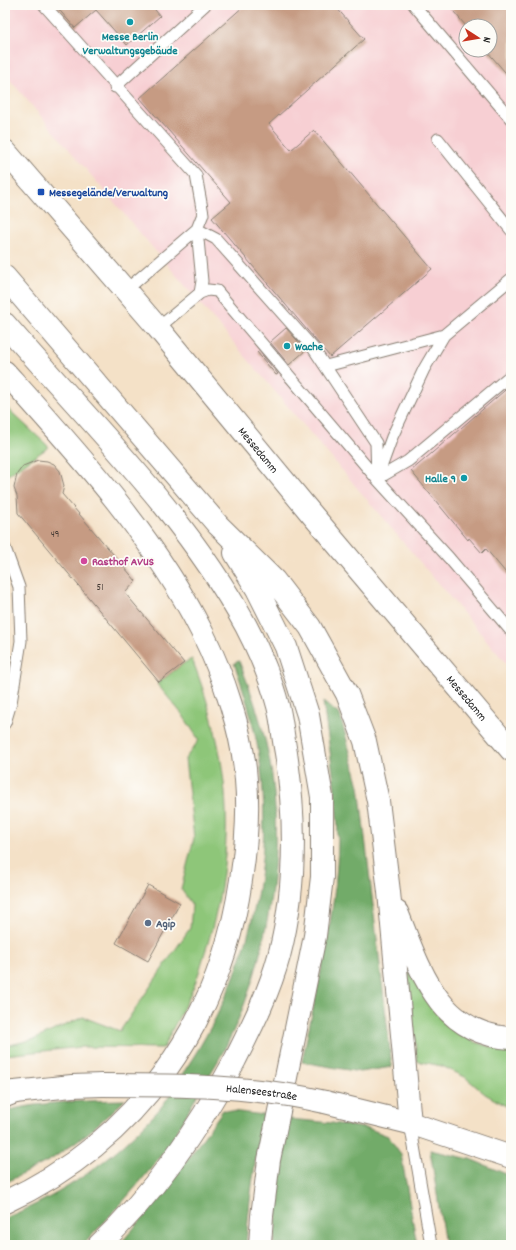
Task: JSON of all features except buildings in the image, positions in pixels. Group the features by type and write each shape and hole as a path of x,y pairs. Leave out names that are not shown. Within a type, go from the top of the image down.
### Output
{"main road":[{"name":"Messedamm","path":"5,151 126,290 309,511 511,750"},
{"path":"5,277 218,525 274,580 310,627 347,694 365,741 378,801 389,892 410,1123"},
{"path":"5,324 145,482 202,553 247,627 266,668 278,706 291,784 294,832 290,899 279,955 264,1000 235,1060 202,1120 173,1161 140,1202 99,1245"},
{"path":"5,372 115,500 168,572 202,632 225,687 237,727 246,779 246,842 238,902 230,938 218,974 173,1063 124,1121 90,1150 63,1170 5,1202"},
{"path":"218,525 257,589 286,647 308,715 322,797 322,877 314,936 269,1160 260,1245"},
{"path":"389,892 425,980 445,1007 461,1023 480,1032 511,1038"},
{"name":"Halenseestraße","path":"8,1094 72,1086 102,1085 254,1089 325,1102 410,1123 511,1157"}],"lane":[{"path":"44,5 115,87 196,175 203,214 197,229 202,281 200,293"},
{"path":"115,87 205,5"},
{"path":"414,5 511,119"},
{"path":"438,139 511,230"},
{"path":"126,290 197,229"},
{"path":"197,229 216,239 313,348 326,366 376,443 377,479"},
{"path":"377,479 392,436 424,369 444,335 511,279"},
{"path":"158,328 200,293 208,290 217,291 377,479 450,558 511,631"},
{"path":"326,366 444,335"},
{"path":"377,479 408,461 511,375"},
{"path":"5,548 19,587 21,641 11,703 5,723"},
{"path":"410,1123 431,1245"}],"shaded area":[{"path":"5,5 511,5 511,669 5,74"}],"green space":[{"path":"5,406 49,447 5,477"},
{"path":"192,659 205,695 215,730 222,765 226,800 226,834 224,870 217,906 200,970 190,994 163,1048 82,1047 5,1055 5,1046 35,1039 83,1017 120,1031 190,928 192,905 181,889 194,838 185,759 199,740 182,714 157,684 184,663"},
{"path":"239,661 251,693 266,742 272,775 276,824 272,889 267,922 251,987 239,1017 220,1058 201,1088 176,1134 137,1185 83,1245 5,1245 5,1218 27,1209 86,1175 121,1147 159,1110 170,1095 203,1041 235,974 247,940 255,904 261,868 264,831 260,760 245,694 234,663"},
{"path":"323,702 340,715 359,786 392,1067 360,1072 302,1062 325,952 337,869 338,824 333,772"},
{"path":"408,970 428,1001 449,1025 475,1042 491,1047 511,1050 511,1109 485,1094 465,1077 442,1066 417,1061"},
{"path":"125,1100 88,1133 52,1159 5,1183 5,1111 50,1103"},
{"path":"223,1110 264,1115 253,1180 246,1245 119,1245 160,1196"},
{"path":"289,1119 332,1123 370,1129 388,1136 401,1154 417,1245 274,1245 282,1157"},
{"path":"430,1150 470,1159 511,1176 511,1245 445,1245"}],"place":[{"name":"Messe Berlin Verwaltungsgebäude","path":"130,22"},
{"name":"Messegelände/Verwaltung","path":"41,192"},
{"name":"Wache","path":"287,346"},
{"name":"Halle 9","path":"464,478"},
{"name":"Rasthof AVUS","path":"84,561"},
{"name":"Agip","path":"148,923"}]}
